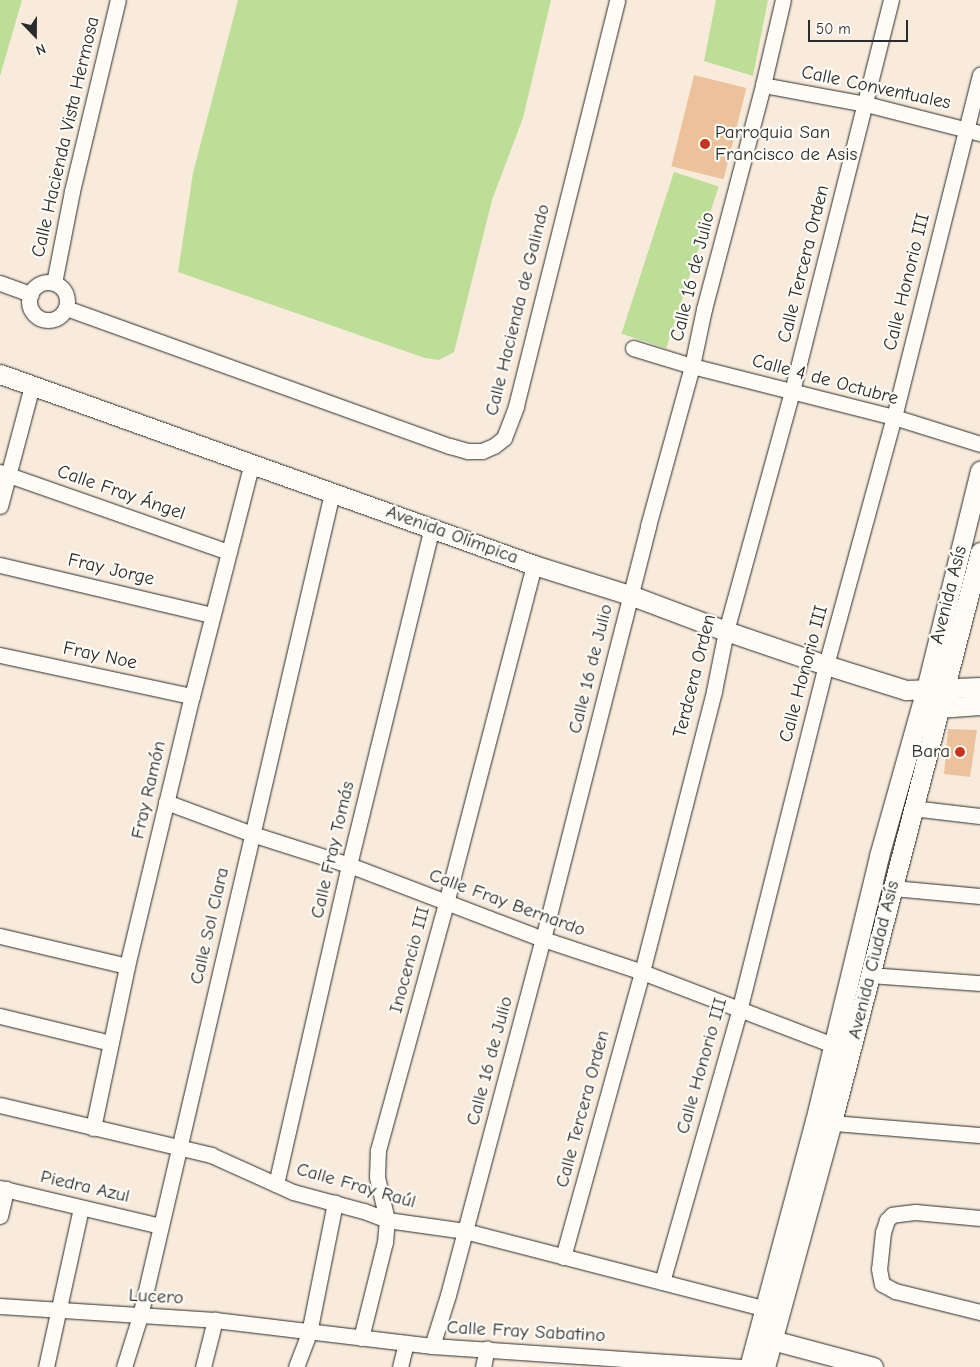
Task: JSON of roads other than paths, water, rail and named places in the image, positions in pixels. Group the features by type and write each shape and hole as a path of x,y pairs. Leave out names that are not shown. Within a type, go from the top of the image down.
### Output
{"street":[{"name":"Calle Hacienda Vista Hermosa","path":"54,283 72,191 118,0"},
{"name":"Calle Hacienda de Galindo","path":"66,308 450,446 468,451 482,451 494,446 504,438 516,406 617,0"},
{"name":"Calle 16 de Julio","path":"432,1346 465,1231 543,939 630,595 692,366 704,309 763,85 782,0"},
{"name":"Calle Tercera Orden","path":"792,391 891,0"},
{"name":"Calle Honorio III","path":"662,1282 739,1011 826,664 973,131 980,75"},
{"name":"Calle Conventuales","path":"763,85 866,104 973,131"},
{"path":"0,283 31,294"},
{"path":"54,283 64,290 68,302 66,308 59,317 47,320 42,319 32,311 29,300 31,294 38,285 54,283"},
{"name":"Calle 4 de Octubre","path":"633,348 692,366 894,418 980,444"},
{"name":"Avenida Olímpica","path":"0,374 534,565 630,595 726,631 932,698"},
{"path":"0,506 4,473 32,386"},
{"name":"Terdcera Orden","path":"642,972 714,691 726,631 792,391"},
{"name":"Fray Ramón","path":"93,1128 127,966 166,802 252,463"},
{"name":"Avenida Asís","path":"932,698 980,471"},
{"name":"Calle Fray Ángel","path":"4,473 228,552"},
{"name":"Calle Sol Clara","path":"124,1367 140,1316 332,492"},
{"name":"Calle Fray Tomás","path":"276,1184 349,865 432,527"},
{"name":"Avenida Ciudad Asís","path":"749,1367 764,1338 823,1122 833,1045 879,856 980,552"},
{"name":"Fray Jorge","path":"0,565 212,616"},
{"name":"Inocencio III","path":"360,1338 385,1242 387,1220 377,1177 378,1150 446,903 534,565"},
{"name":"Fray Noe","path":"0,655 192,696"},
{"path":"932,698 980,687"},
{"path":"932,698 980,705"},
{"name":"Avenida Ciudad Asís","path":"765,1367 763,1308 870,975 912,808 932,698"},
{"name":"Calle Fray Bernardo","path":"166,802 252,834 349,865 543,939 642,972 739,1011 833,1045"},
{"path":"912,808 980,816"},
{"path":"892,888 980,896"},
{"path":"0,936 127,966"},
{"name":"Calle Tercera Orden","path":"563,1257 642,972"},
{"path":"870,975 980,983"},
{"path":"0,1016 111,1043"},
{"name":"Calle Fray Raúl","path":"0,1105 211,1155 293,1192 387,1220 465,1231 763,1308"},
{"path":"823,1122 980,1135"},
{"path":"0,1216 3,1189"},
{"name":"Piedra Azul","path":"3,1189 160,1226"},
{"path":"296,1367 309,1333 335,1203"},
{"path":"46,1367 81,1208"},
{"path":"980,1218 915,1212 892,1215 887,1220 883,1232 879,1269 882,1284 895,1291 980,1312"},
{"name":"Lucero","path":"0,1306 215,1320 309,1333"},
{"path":"203,1367 215,1320"},
{"name":"Calle Fray Sabatino","path":"309,1333 432,1346 487,1348 571,1361 741,1367"},
{"path":"764,1338 873,1367"},
{"path":"400,1367 406,1343"},
{"path":"483,1367 487,1348"}],"place":[{"name":"Parroquia San Francisco de Asis","path":"705,144"},
{"name":"Bara","path":"960,752"}]}
